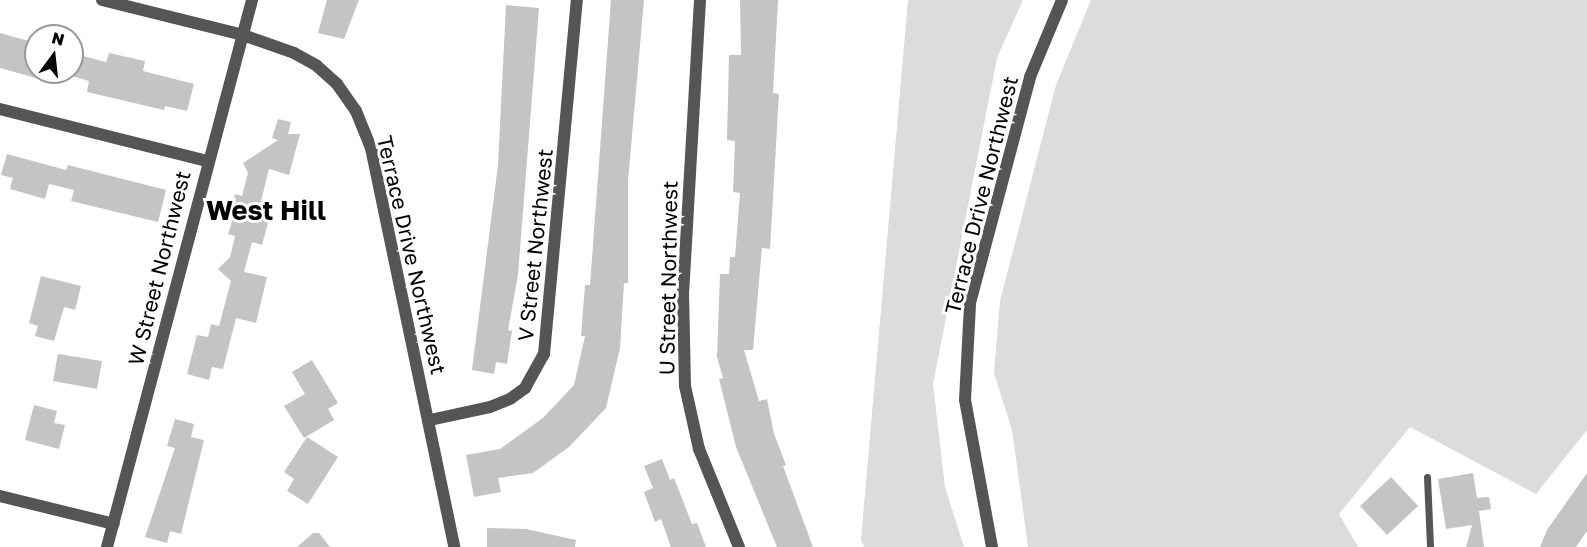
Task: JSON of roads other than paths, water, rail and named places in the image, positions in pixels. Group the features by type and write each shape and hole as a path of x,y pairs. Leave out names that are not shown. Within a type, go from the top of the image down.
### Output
{"street":[{"name":"Terrace Drive Northwest","path":"102,0 243,35 294,52 317,66 337,84 356,111 371,148 430,420 454,547"},
{"name":"W Street Northwest","path":"107,547 207,161 252,0"},
{"name":"V Street Northwest","path":"430,420 510,399 525,388 544,354 578,0"},
{"name":"U Street Northwest","path":"700,0 683,291 685,386 699,449 739,547"},
{"name":"Terrace Drive Northwest","path":"992,547 965,400 970,303 1030,77 1062,0"},
{"path":"0,109 207,161"},
{"path":"0,496 114,524"}],"lane":[{"path":"1427,477 1430,547"}],"district":[{"name":"West Hill","path":"266,211"}]}
